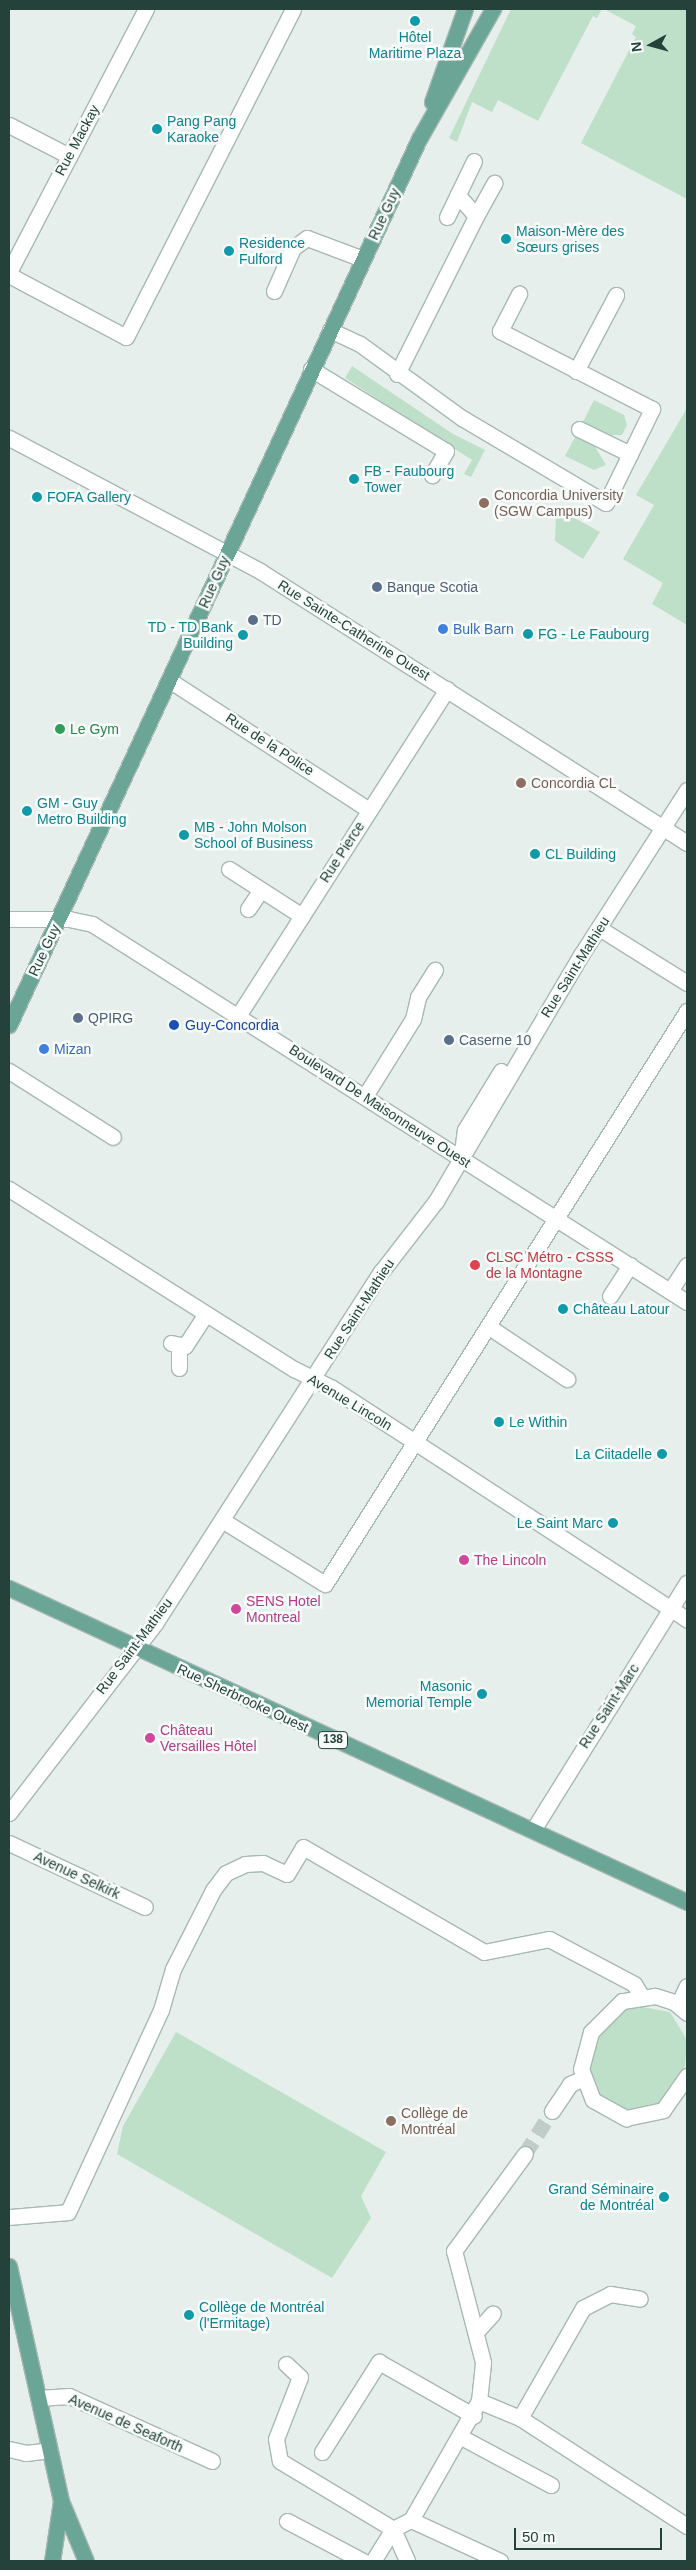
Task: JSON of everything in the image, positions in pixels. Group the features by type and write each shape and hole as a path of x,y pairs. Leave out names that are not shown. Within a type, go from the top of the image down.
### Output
{"main road":[{"name":"Rue Guy","path":"419,139 465,9"},
{"name":"Rue Guy","path":"9,1025 419,139 493,9"},
{"name":"Rue Sherbrooke Ouest","path":"9,1588 134,1648 533,1830"},
{"name":"138","path":"533,1830 687,1902"},
{"path":"9,2266 61,2500 86,2561"},
{"path":"52,2561 61,2500"}],"street":[{"name":"Rue Mackay","path":"9,274 146,9"},
{"path":"9,274 126,337 293,9"},
{"path":"9,125 69,156"},
{"path":"447,217 474,161"},
{"path":"397,374 494,183"},
{"path":"458,195 476,216"},
{"path":"274,291 293,248 307,238 363,259"},
{"path":"330,330 360,344 397,374 606,503 652,410 500,331 520,294"},
{"path":"576,370 616,295"},
{"path":"312,369 446,451 432,475"},
{"path":"579,429 630,454"},
{"name":"Rue Sainte-Catherine Ouest","path":"9,438 227,552 447,689 687,843"},
{"name":"Rue de la Police","path":"169,680 369,810"},
{"name":"Rue Pierce","path":"238,1016 447,689"},
{"name":"Rue Saint-Mathieu","path":"9,1813 134,1648 222,1520 380,1272 436,1201 599,928 687,790"},
{"path":"229,870 302,916"},
{"path":"248,909 261,890"},
{"name":"Boulevard De Maisonneuve Ouest","path":"9,919 59,919 92,924 687,1302"},
{"path":"599,928 687,983"},
{"path":"365,1096 412,1019 418,997 435,970"},
{"path":"222,1520 325,1584 558,1219 687,1011"},
{"path":"9,1071 113,1137"},
{"path":"462,1159 465,1130 501,1072"},
{"name":"Avenue Lincoln","path":"9,1189 206,1314 415,1442 687,1619"},
{"path":"610,1296 630,1265"},
{"path":"670,1291 687,1265"},
{"path":"179,1368 175,1345 187,1345 206,1314"},
{"path":"489,1327 567,1379"},
{"name":"Rue Saint-Marc","path":"533,1830 687,1583"},
{"name":"Avenue Selkirk","path":"9,1843 145,1907"},
{"path":"9,2217 68,2212 161,2010 173,1969 210,1896 226,1873 245,1864 263,1863 287,1874 302,1847 484,1952 549,1939 634,1984 642,1995 683,2009 687,1986"},
{"path":"642,1995 616,2005 594,2026 583,2049 582,2079 601,2107 622,2118 637,2119 662,2110 687,2076"},
{"path":"552,2111 570,2084 582,2079"},
{"path":"373,2561 393,2529 411,2520 474,2416 484,2376 476,2332 454,2251 525,2154"},
{"path":"520,2418 583,2308 610,2294 640,2299"},
{"path":"476,2332 493,2313"},
{"path":"322,2452 379,2362 474,2416"},
{"path":"286,2364 300,2377 276,2439 280,2461 393,2529 407,2561"},
{"name":"Avenue de Seaforth","path":"39,2398 73,2397 212,2462"},
{"path":"479,2401 520,2418 687,2526"},
{"path":"461,2437 551,2485"},
{"path":"9,2449 26,2453 50,2450"},
{"path":"411,2520 500,2561"},
{"path":"287,2521 363,2561"}],"green space":[{"path":"511,9 602,9 597,18 593,16 538,121 498,100 492,112 472,102 457,142 449,138"},
{"path":"604,9 687,9 687,199 581,143 636,37 632,34 636,26"},
{"path":"352,366 453,434 485,450 471,477 464,474 472,460 345,378"},
{"path":"594,400 624,415 627,425 622,435 603,435 582,424"},
{"path":"687,408 687,625 652,604 663,583 623,559 654,505 636,495"},
{"path":"575,437 594,445 606,465 594,470 565,456"},
{"path":"551,505 600,532 583,559 555,541 556,513"},
{"path":"632,2005 670,2012 687,2040 685,2066 669,2092 658,2104 644,2110 628,2110 600,2096 587,2068 589,2053 606,2025"},
{"path":"176,2032 386,2152 361,2196 371,2218 332,2278 117,2154 123,2126"}],"tunnel":[{"path":"525,2154 552,2111"}],"place":[{"name":"Hôtel Maritime Plaza","path":"415,21"},
{"name":"Pang Pang Karaoke","path":"157,129"},
{"name":"Maison-Mère des Sœurs grises","path":"506,239"},
{"name":"Residence Fulford","path":"229,251"},
{"name":"FB - Faubourg Tower","path":"354,479"},
{"name":"FOFA Gallery","path":"37,497"},
{"name":"Concordia University (SGW Campus)","path":"484,503"},
{"name":"Banque Scotia","path":"377,587"},
{"name":"TD","path":"253,620"},
{"name":"Bulk Barn","path":"443,629"},
{"name":"FG - Le Faubourg","path":"528,634"},
{"name":"TD - TD Bank Building","path":"243,635"},
{"name":"Le Gym","path":"60,729"},
{"name":"Concordia CL","path":"521,783"},
{"name":"GM - Guy Metro Building","path":"27,811"},
{"name":"MB - John Molson School of Business","path":"184,835"},
{"name":"CL Building","path":"535,854"},
{"name":"QPIRG","path":"78,1018"},
{"name":"Guy-Concordia","path":"174,1025"},
{"name":"Caserne 10","path":"449,1040"},
{"name":"Mizan","path":"44,1049"},
{"name":"CLSC Métro - CSSS de la Montagne","path":"475,1265"},
{"name":"Château Latour","path":"563,1309"},
{"name":"Le Within","path":"499,1422"},
{"name":"La Ciitadelle","path":"662,1454"},
{"name":"Le Saint Marc","path":"613,1523"},
{"name":"The Lincoln","path":"464,1560"},
{"name":"SENS Hotel Montreal","path":"236,1609"},
{"name":"Masonic Memorial Temple","path":"482,1694"},
{"name":"Château Versailles Hôtel","path":"150,1738"},
{"name":"Collège de Montréal","path":"391,2121"},
{"name":"Grand Séminaire de Montréal","path":"664,2197"},
{"name":"Collège de Montréal (l'Ermitage)","path":"189,2315"}]}
